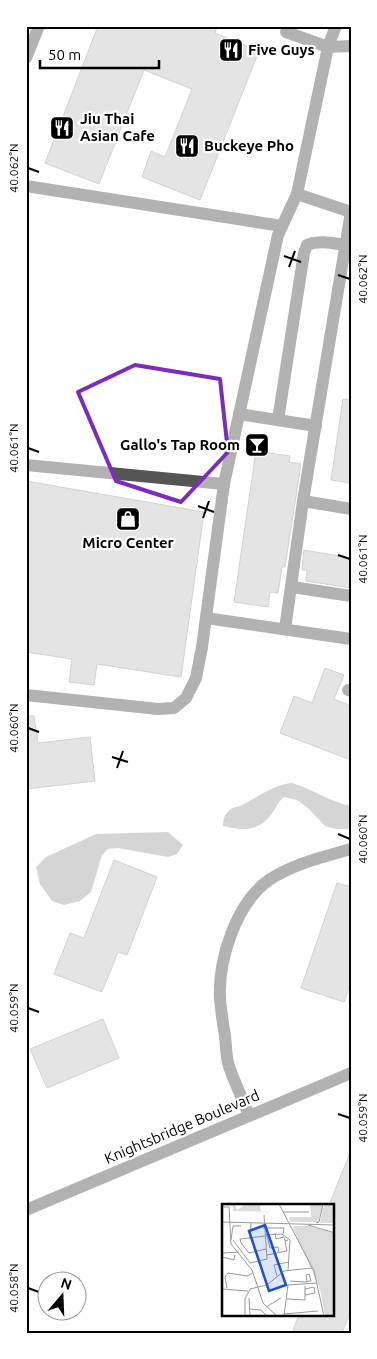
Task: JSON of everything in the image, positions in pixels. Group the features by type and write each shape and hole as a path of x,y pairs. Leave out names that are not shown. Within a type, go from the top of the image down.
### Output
{"street":[{"path":"26,58 39,26"},
{"path":"26,695 158,709 174,708 186,698 196,678 224,484 239,414 278,235 297,194 328,48 336,26"},
{"path":"286,32 328,48 351,46"},
{"path":"26,186 282,226"},
{"path":"285,630 351,212 297,194"},
{"path":"278,420 304,252 307,245 313,242 345,245"},
{"path":"239,414 316,426"},
{"path":"26,465 224,484"},
{"path":"304,501 351,509"},
{"path":"292,587 351,596"},
{"path":"206,618 351,639"},
{"path":"249,1116 228,1063 220,998 223,961 232,933 245,906 267,881 322,857 351,850"},
{"name":"Knightsbridge Boulevard","path":"26,1210 351,1073"}],"highlighted area":[{"path":"135,365 220,379 228,452 181,502 116,481 78,392"}],"shaded area":[{"path":"292,783 336,802 351,806 351,829 336,829 325,826 308,808 297,800 284,797 268,819 257,827 238,829 223,826 224,817 231,809 272,789"},
{"path":"168,832 183,845 177,854 168,857 118,848 108,849 102,855 91,892 80,901 64,905 52,901 40,884 36,867 46,857 96,834"}],"building":[{"path":"98,26 217,26 215,33 259,51 200,200 142,177 151,151 165,157 192,89 144,70 99,184 45,163"},
{"path":"343,399 351,400 351,483 331,480"},
{"path":"256,451 290,456 289,462 301,464 285,567 282,567 278,593 270,592 268,607 234,602"},
{"path":"26,481 204,512 181,677 97,664 94,685 69,682 72,659 26,652"},
{"path":"304,550 351,558 351,588 306,581 307,570 302,570"},
{"path":"325,668 344,675 334,699 351,706 351,760 280,733 294,696 312,703"},
{"path":"26,716 34,716 38,743 90,737 95,781 26,789"},
{"path":"114,860 157,877 127,955 118,952 102,992 54,974 70,933 84,938"},
{"path":"337,883 351,887 351,982 344,1002 301,988"},
{"path":"103,1019 119,1058 47,1088 30,1049"},
{"path":"350,1153 351,1310 342,1333 292,1333 299,1316 334,1316 334,1204 329,1204"}],"place":[{"name":"Five Guys","path":"231,50"},
{"name":"Jiu Thai Asian Cafe","path":"62,128"},
{"name":"Buckeye Pho","path":"187,146"},
{"name":"Gallo's Tap Room","path":"257,445"},
{"name":"Micro Center","path":"128,519"}]}
